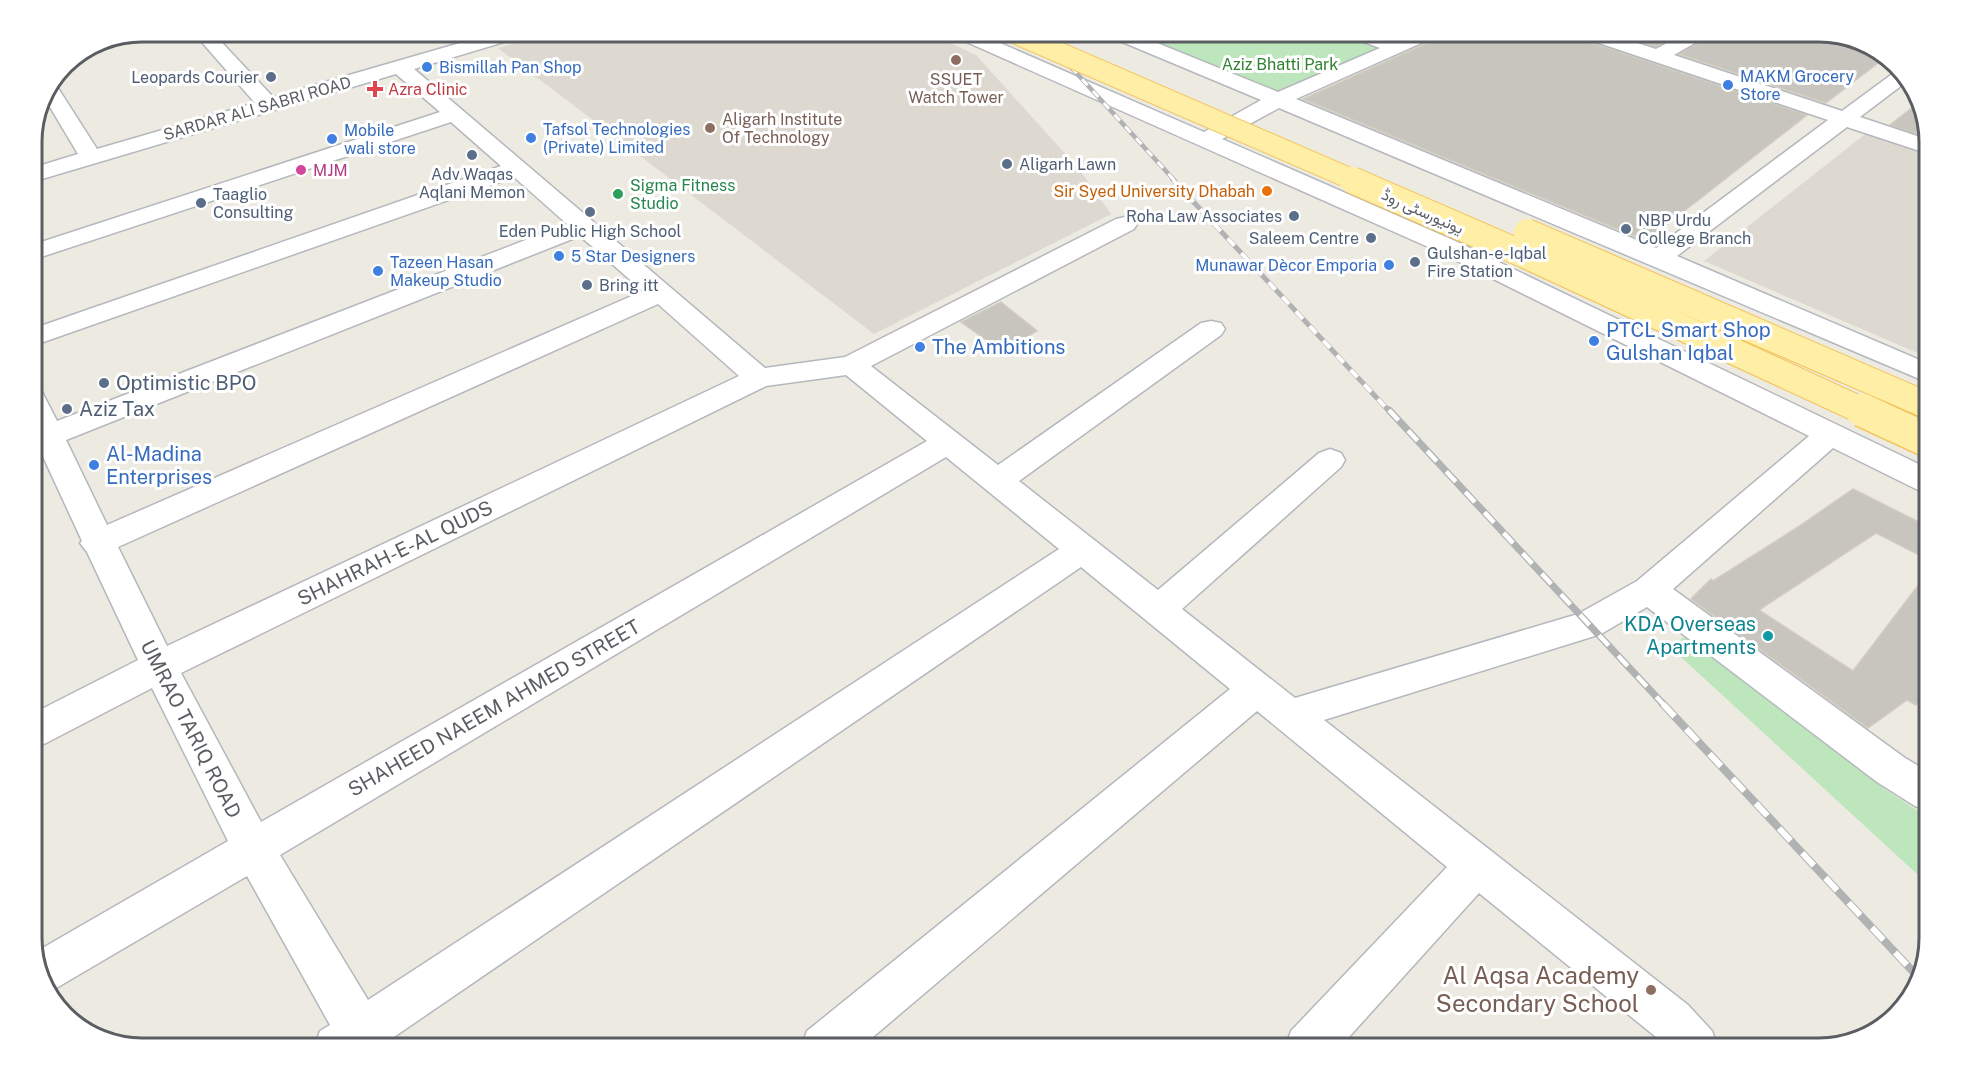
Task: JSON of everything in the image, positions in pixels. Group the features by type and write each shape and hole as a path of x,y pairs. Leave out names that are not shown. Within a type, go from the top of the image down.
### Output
{"main road":[{"name":"یونیورسٹی روڈ","path":"1035,42 1525,255 1919,436"},
{"name":"یونیورسٹی روڈ","path":"1080,42 1919,402"}],"street":[{"path":"211,42 269,105"},
{"name":"SARDAR ALI SABRI ROAD","path":"42,172 399,66 446,44 458,42"},
{"path":"983,42 1444,245 1919,477"},
{"path":"1139,42 1659,258 1919,370"},
{"path":"1382,42 1395,47"},
{"path":"1207,139 1279,99 1407,42"},
{"path":"1616,42 1919,144"},
{"path":"1659,56 1683,42"},
{"path":"399,66 759,378"},
{"path":"1659,258 1897,80"},
{"path":"51,100 91,157"},
{"path":"42,250 455,114"},
{"path":"42,335 518,168"},
{"path":"1125,224 852,366 1672,1021 1686,1038"},
{"path":"42,417 584,226"},
{"path":"97,543 661,293"},
{"path":"997,481 1211,329"},
{"name":"SHAHRAH-E-AL QUDS","path":"42,727 159,667 759,378 852,366"},
{"name":"UMRAO TARIQ ROAD","path":"42,431 159,667 353,1038"},
{"path":"1290,715 1589,624 1649,590 1830,434"},
{"name":"SHAHEED NAEEM AHMED STREET","path":"47,970 948,442"},
{"path":"1158,610 1330,460"},
{"path":"363,1038 1083,550"},
{"path":"1649,590 1891,770 1919,787"},
{"path":"836,1038 1257,689"},
{"path":"1317,1038 1477,865"}],"shaded area":[{"path":"518,42 948,42 976,55 1079,169 1111,214 874,334 498,48"},
{"path":"1869,131 1919,148 1919,354 1704,261"}],"green space":[{"name":"Aziz Bhatti Park","path":"1139,42 1404,42 1281,99"},
{"path":"1686,636 1886,790 1919,811 1919,876 1670,647"}],"building":[{"path":"1429,42 1589,42 1807,115 1646,241 1303,99"},
{"path":"1640,42 1665,42 1656,47"},
{"path":"1701,42 1819,42 1851,47 1879,62 1826,103 1679,54"},
{"path":"1913,107 1919,135 1890,125"},
{"path":"1001,302 1037,331 1002,351 961,322"},
{"path":"1853,489 1919,522 1919,555 1876,533 1759,610 1853,671 1919,584 1919,700 1916,705 1907,700 1868,728 1691,599 1711,579 1713,581"}],"railway":[{"path":"1048,42 1175,181"},
{"path":"1173,180 1390,412"},
{"path":"1389,410 1665,706"},
{"path":"1663,704 1913,972"}],"place":[{"name":"SSUET Watch Tower","path":"956,60"},
{"name":"Bismillah Pan Shop","path":"427,67"},
{"name":"Leopards Courier","path":"271,77"},
{"name":"MAKM Grocery Store","path":"1728,85"},
{"name":"Azra Clinic","path":"375,89"},
{"name":"Aligarh Institute Of Technology","path":"710,128"},
{"name":"Tafsol Technologies (Private) Limited","path":"531,138"},
{"name":"Mobile wali store","path":"332,139"},
{"name":"Adv Waqas Aqlani Memon","path":"472,155"},
{"name":"Aligarh Lawn","path":"1007,164"},
{"name":"MJM","path":"301,170"},
{"name":"Sir Syed University Dhabah","path":"1267,191"},
{"name":"Sigma Fitness Studio","path":"618,194"},
{"name":"Taaglio Consulting","path":"201,203"},
{"name":"Eden Public High School","path":"590,212"},
{"name":"Roha Law Associates","path":"1294,216"},
{"name":"NBP Urdu College Branch","path":"1626,229"},
{"name":"Saleem Centre","path":"1371,238"},
{"name":"5 Star Designers","path":"559,256"},
{"name":"Gulshan-e-Iqbal Fire Station","path":"1415,262"},
{"name":"Munawar Dècor Emporia","path":"1389,265"},
{"name":"Tazeen Hasan Makeup Studio","path":"378,271"},
{"name":"Bring itt","path":"587,285"},
{"name":"PTCL Smart Shop Gulshan Iqbal","path":"1594,341"},
{"name":"The Ambitions","path":"920,347"},
{"name":"Optimistic BPO","path":"104,383"},
{"name":"Aziz Tax","path":"67,409"},
{"name":"Al-Madina Enterprises","path":"94,465"},
{"name":"KDA Overseas Apartments","path":"1768,636"},
{"name":"Al Aqsa Academy Secondary School","path":"1651,990"}]}
